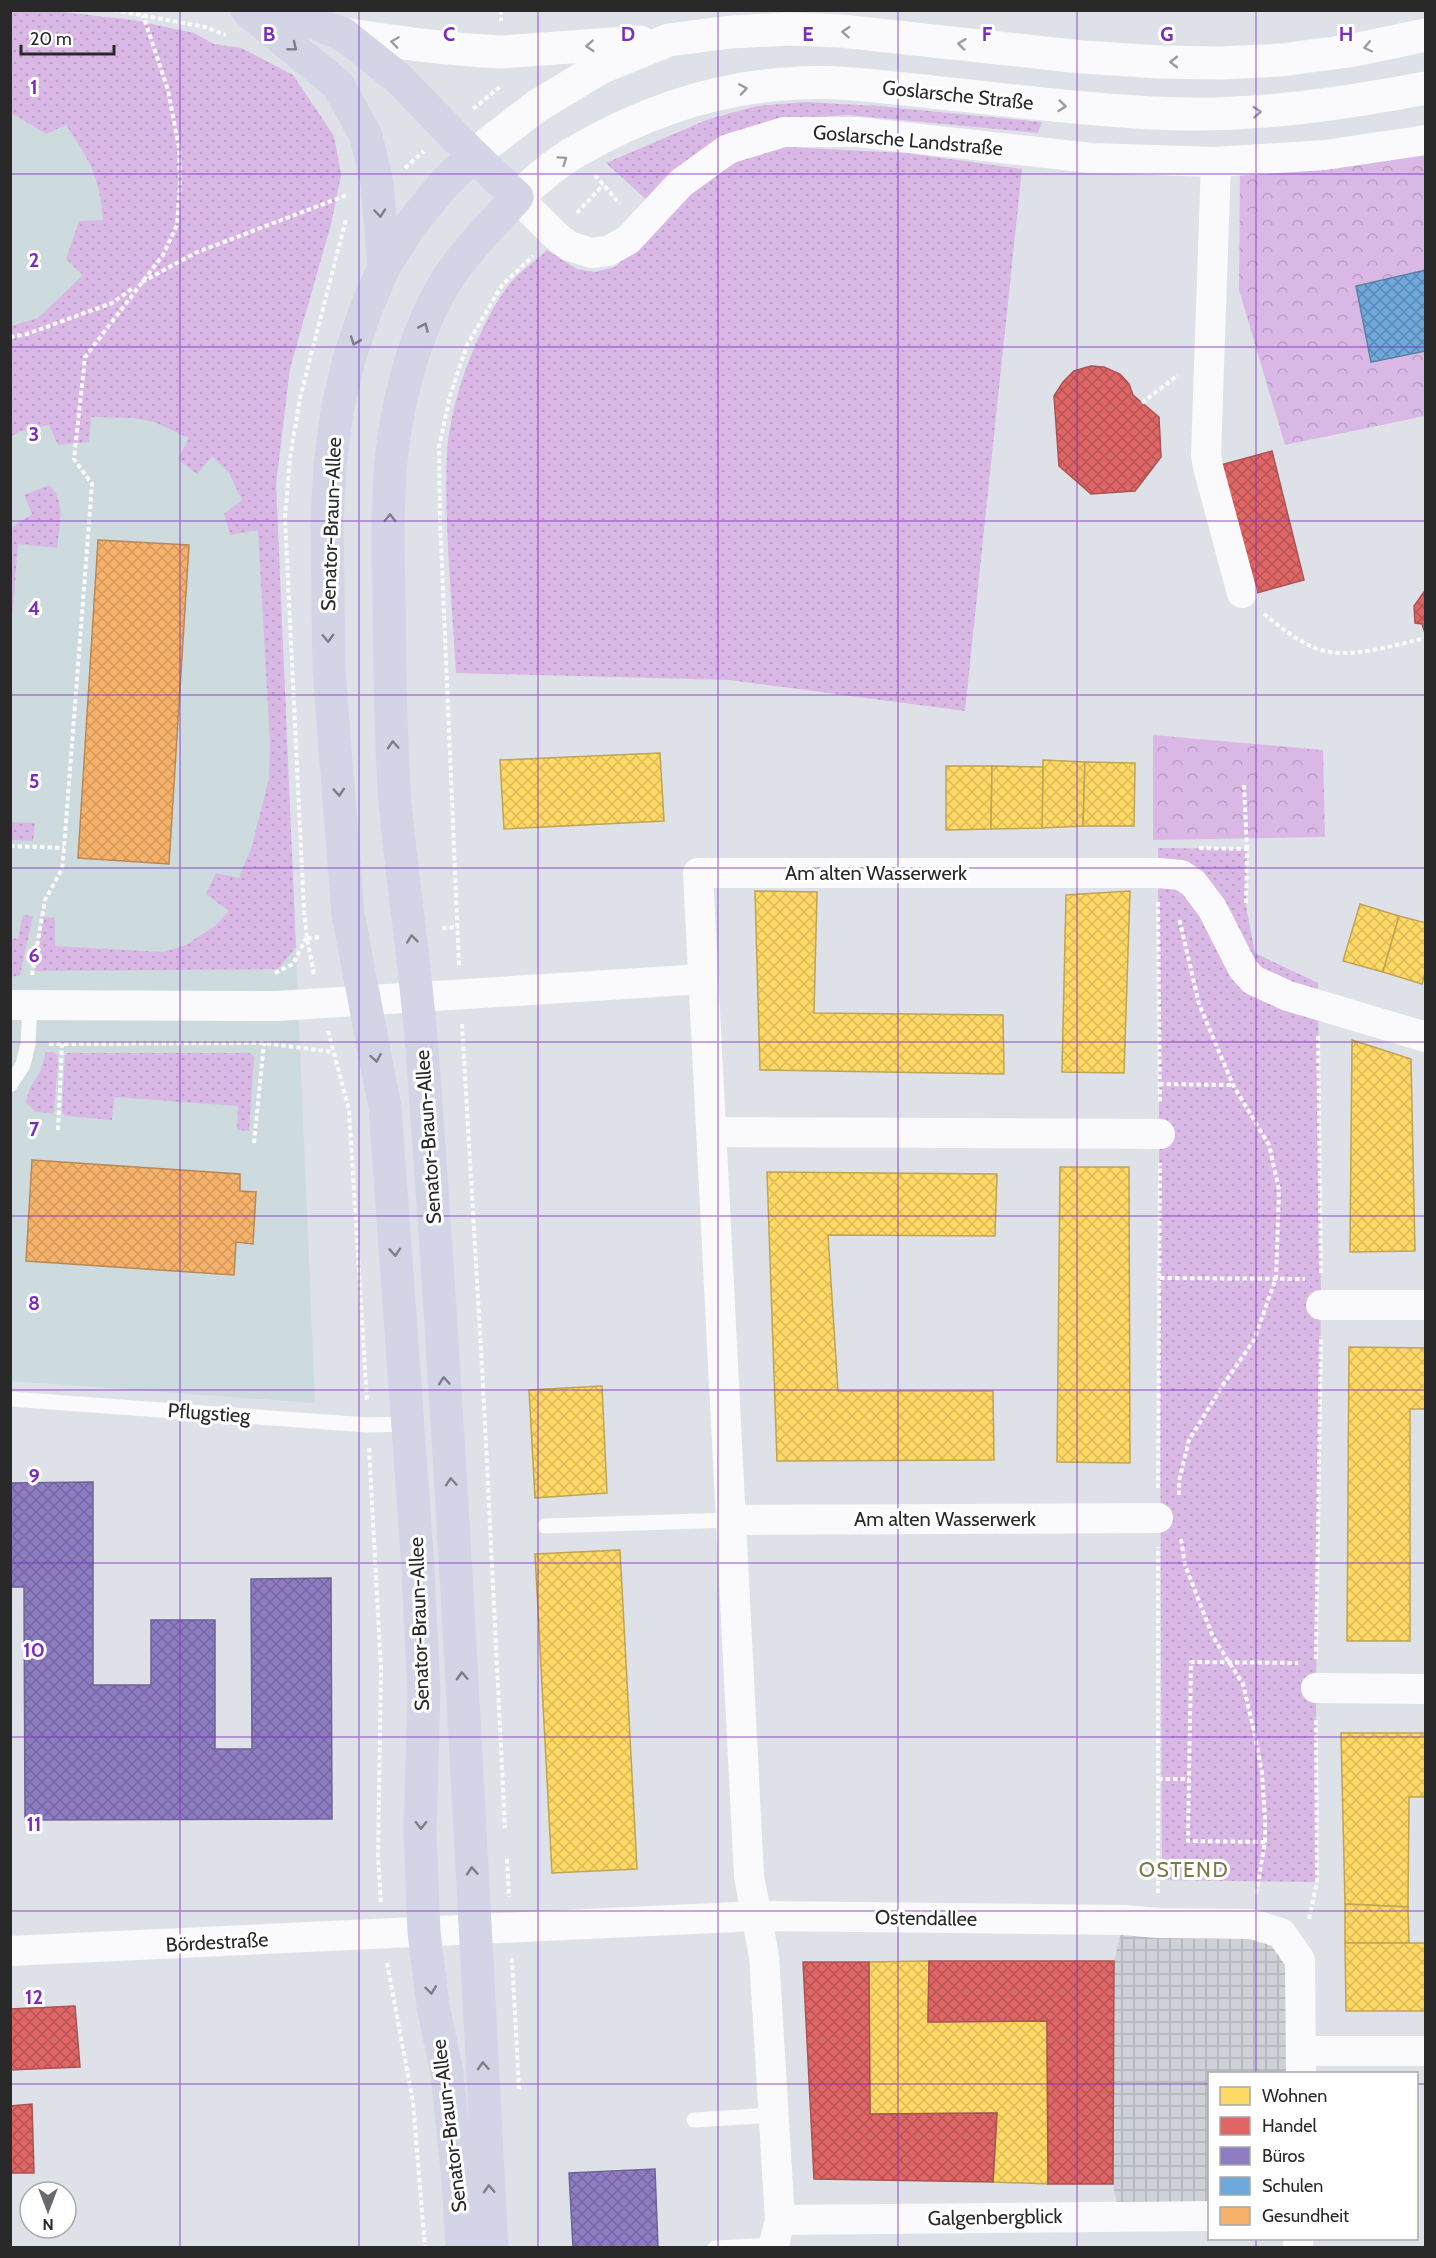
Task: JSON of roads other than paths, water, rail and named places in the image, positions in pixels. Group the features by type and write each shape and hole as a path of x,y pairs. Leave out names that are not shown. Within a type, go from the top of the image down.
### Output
{"main road":[{"path":"271,10 304,19 342,34 443,49 502,52 669,40 730,32 801,29 902,36 1082,57 1221,63 1281,60 1349,51 1425,36"},
{"path":"240,24 338,85 366,136 377,183 384,267"},
{"path":"342,34 398,78 473,155 518,197"},
{"path":"473,155 537,106 562,90 600,68 669,40"},
{"name":"Goslarsche Straße","path":"518,197 549,170 576,151 643,118 719,92 762,86 845,83 1094,109 1214,115 1339,104 1425,88"},
{"name":"Senator-Braun-Allee","path":"462,2247 459,2179 447,2073 433,2006 424,1932 420,1833 423,1650 408,1424 385,1108 348,914 329,671 327,520 330,466 337,411 349,359 366,309 384,267 411,224 444,184 473,155"},
{"name":"Senator-Braun-Allee","path":"492,2247 477,1930 453,1513 418,997 395,801 390,681 389,564 394,430 416,344 435,303 459,262 518,197"}],"street":[{"name":"Goslarsche Landstraße","path":"518,197 569,246 591,253 608,250 628,240 681,183 728,148 784,132 856,132 1091,158 1216,162 1325,155 1425,140"},
{"path":"1216,162 1206,455 1242,593"},
{"name":"Am alten Wasserwerk","path":"757,1916 749,1876 713,1132 702,978 698,873 1158,873 1181,876 1193,883 1212,908 1243,969 1253,980 1287,996 1425,1037"},
{"path":"20,1005 277,1006 702,978"},
{"path":"713,1132 1160,1134"},
{"path":"1321,1292 1425,1305"},
{"name":"Am alten Wasserwerk","path":"731,1520 1172,1518"},
{"path":"1316,1676 1425,1689"},
{"path":"757,1916 764,1956 774,2115 775,2238"},
{"name":"Ostendallee","path":"424,1932 757,1916 1124,1920 1158,1923 1252,1924 1281,1933 1300,1960 1301,2062"},
{"name":"Bördestraße","path":"10,1951 424,1932"},
{"path":"1301,2062 1425,2051"},
{"name":"Galgenbergblick","path":"775,2238 1208,2216"}],"lane":[{"path":"10,1085 23,1065 27,1044 20,1005"},
{"name":"Pflugstieg","path":"10,1399 368,1425 408,1424"},
{"path":"545,1526 731,1520"},
{"path":"694,2120 774,2115"},
{"path":"715,2247 775,2238"}],"district":[{"name":"OSTEND","path":"1184,1869"}]}
